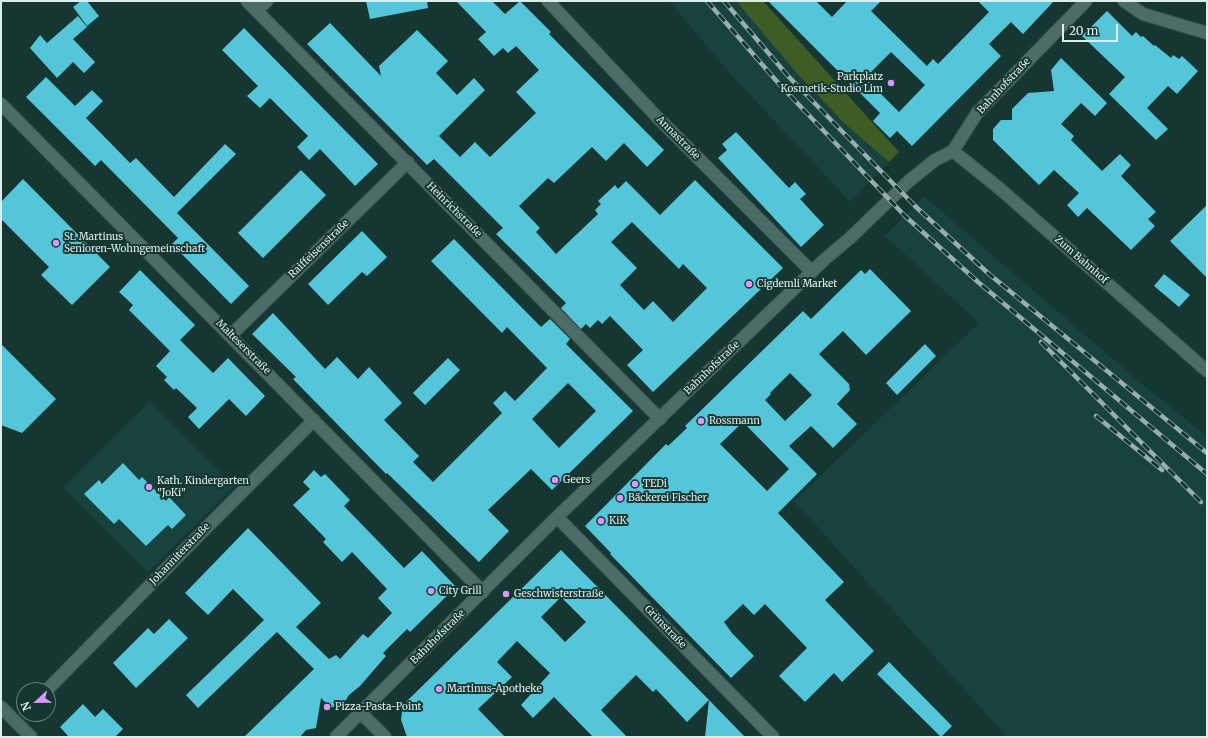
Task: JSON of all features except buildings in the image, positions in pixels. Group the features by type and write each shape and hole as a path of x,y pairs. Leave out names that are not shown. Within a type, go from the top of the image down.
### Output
{"street":[{"name":"Heinrichstraße","path":"247,1 408,162 660,419"},
{"path":"256,10 268,1"},
{"name":"Annastraße","path":"548,1 657,117 812,272"},
{"name":"Bahnhofstraße","path":"336,737 557,517 812,272 910,180 935,160 953,151 977,113 1086,1"},
{"path":"1124,1 1143,14 1207,33"},
{"name":"Malteserstraße","path":"1,104 231,335 483,592"},
{"name":"Zum Bahnhof","path":"953,151 994,183 1207,371"},
{"name":"Raiffeisenstraße","path":"231,335 408,162"},
{"name":"Johanniterstraße","path":"55,682 314,420"},
{"name":"Grünstraße","path":"557,517 773,737"},
{"path":"1,707 16,716"},
{"path":"360,712 384,737"},
{"path":"22,722 31,737"}],"shaded area":[{"path":"669,1 736,1 795,71 844,123 889,162 850,202 726,69"},
{"path":"924,196 1136,379 1207,436 1207,737 1007,737 794,501 979,323 885,236"},
{"name":"Kath. Kindergarten \"JoKi\"","path":"149,402 234,487 148,572 63,487"}],"green space":[{"path":"736,1 763,1 899,152 889,162 844,123 795,71"}],"railway":[{"path":"707,1 780,85 905,216 978,282 1207,474"},
{"path":"724,1 788,76 915,206 989,274 1207,453"},
{"path":"1041,342 1201,502"},
{"path":"1096,416 1162,470"}],"place":[{"name":"Parkplatz Kosmetik-Studio Lim","path":"891,83"},
{"name":"St. Martinus Senioren-Wohngemeinschaft","path":"56,243"},
{"name":"Cigdemli Market","path":"749,284"},
{"name":"Rossmann","path":"701,421"},
{"name":"Geers","path":"555,480"},
{"name":"TEDi","path":"635,484"},
{"name":"Kath. Kindergarten \"JoKi\"","path":"149,487"},
{"name":"Bäckerei Fischer","path":"620,498"},
{"name":"KiK","path":"601,521"},
{"name":"City Grill","path":"431,591"},
{"name":"Geschwisterstraße","path":"506,594"},
{"name":"Martinus-Apotheke","path":"439,689"},
{"name":"Pizza-Pasta-Point","path":"327,707"}]}
